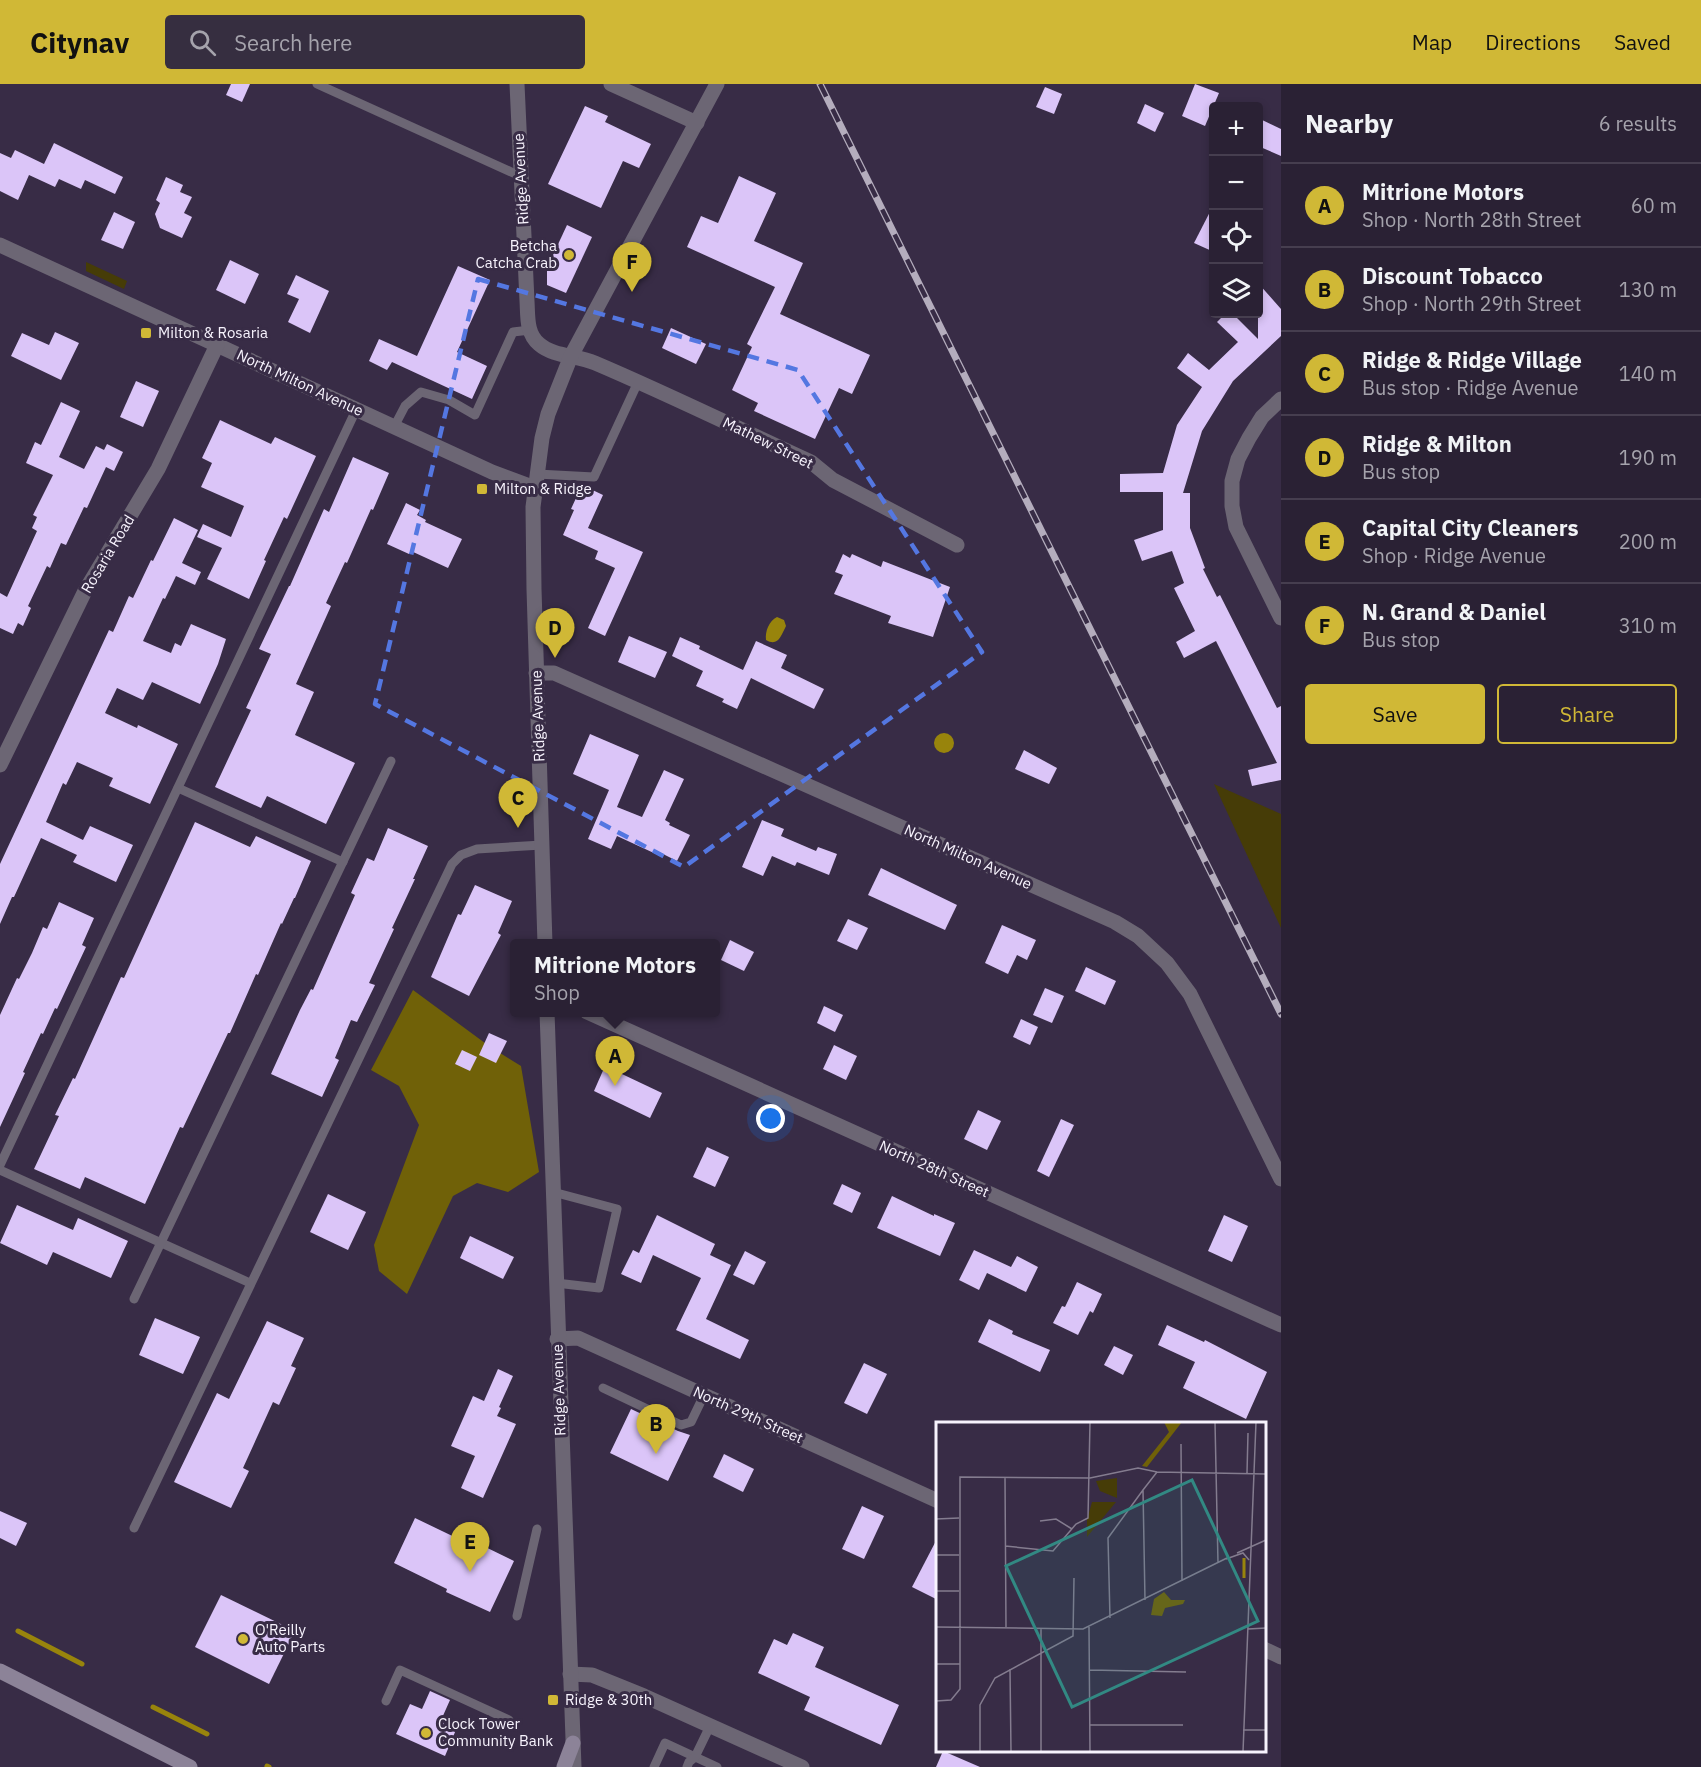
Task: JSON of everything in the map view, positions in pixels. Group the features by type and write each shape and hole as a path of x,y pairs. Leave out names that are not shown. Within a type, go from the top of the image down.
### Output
{"main road":[{"path":"0,1671 190,1767"},
{"path":"564,1767 573,1743"}],"street":[{"name":"Ridge Avenue","path":"517,84 526,302 530,330"},
{"path":"612,84 697,123"},
{"name":"Ridge Avenue","path":"545,939 533,507 542,438 548,414 571,356 717,84"},
{"name":"North Milton Avenue","path":"0,245 492,472 536,481"},
{"path":"530,330 543,347 571,356"},
{"name":"Rosaria Road","path":"0,765 85,591 158,470 217,345"},
{"name":"Mathew Street","path":"571,356 592,361 812,462 833,480 957,545"},
{"path":"1281,399 1262,417 1249,438 1238,459 1232,481 1232,506 1236,528 1281,618"},
{"name":"North Milton Avenue","path":"536,673 554,672 1115,922 1138,936 1167,963 1190,993 1281,1179"},
{"name":"Ridge Avenue","path":"547,1017 574,1767"},
{"name":"North 28th Street","path":"598,1017 1281,1325"},
{"name":"North 29th Street","path":"557,1339 578,1338 936,1500"},
{"path":"1266,1650 1281,1657"},
{"path":"570,1674 592,1675 802,1767"}],"lane":[{"path":"317,84 520,176"},
{"path":"394,427 405,406 421,392 448,400 475,415 513,332 530,330"},
{"path":"536,481 594,477 638,382"},
{"path":"0,1165 356,410"},
{"path":"134,1299 391,761"},
{"path":"178,788 343,862"},
{"path":"134,1528 452,864 461,855 477,849 542,845"},
{"path":"0,1170 250,1283"},
{"path":"553,1192 616,1209 599,1288 556,1282"},
{"path":"603,1388 681,1425 691,1422 704,1395"},
{"path":"517,1616 537,1528"},
{"path":"386,1701 400,1670 509,1720"},
{"path":"687,1767 695,1757 710,1726"},
{"path":"654,1767 665,1743 717,1767"}],"highlighted area":[{"path":"478,279 798,370 982,652 684,867 375,704"}],"shaded area":[{"path":"86,262 127,281 124,289 86,271"},
{"path":"777,617 784,620 786,626 779,639 770,642 766,640 767,630"},
{"path":"944,733 951,736 954,743 951,750 944,753 937,750 934,743 937,736"},
{"path":"1214,784 1281,814 1281,928"},
{"path":"413,990 489,1046 521,1066 539,1172 508,1192 477,1183 453,1196 407,1294 379,1271 374,1245 419,1125 399,1086 371,1070"}],"building":[{"path":"231,84 250,84 242,102 226,95"},
{"path":"1195,84 1219,93 1215,102 1209,102 1209,117 1205,126 1182,116"},
{"path":"1045,87 1062,94 1054,114 1036,107"},
{"path":"1145,104 1164,113 1155,132 1137,123"},
{"path":"585,106 608,116 605,122 651,144 639,168 623,161 601,208 548,184"},
{"path":"1263,120 1281,129 1281,156 1263,148"},
{"path":"54,143 123,177 115,194 85,180 81,189 59,179 55,187 29,175 18,200 0,191 0,153 11,158 15,150 44,164"},
{"path":"739,176 776,193 754,241 803,263 780,314 870,355 852,394 839,388 815,439 754,411 758,403 732,390 752,347 747,344 775,287 687,247 701,216 718,223"},
{"path":"166,177 183,185 180,192 192,197 184,213 192,217 182,238 160,228 155,214 160,203 156,200"},
{"path":"114,212 135,222 123,249 101,240"},
{"path":"1209,214 1209,250 1194,243"},
{"path":"567,225 592,237 566,293 547,285 547,268"},
{"path":"230,260 259,274 245,304 216,290"},
{"path":"458,266 490,280 457,352 487,366 472,399 392,362 387,370 369,361 379,339 417,356"},
{"path":"296,275 329,291 310,333 288,322 299,299 287,294"},
{"path":"1263,289 1281,309 1281,336 1233,381 1202,431 1183,493 1190,493 1190,528 1205,568 1203,569 1217,597 1220,595 1277,708 1281,706 1281,780 1252,786 1248,770 1277,763 1216,641 1184,658 1176,642 1195,631 1174,588 1184,583 1172,551 1142,561 1134,540 1163,530 1163,492 1120,492 1120,474 1163,473 1177,425 1202,387 1177,368 1188,353 1209,370 1238,342 1217,322 1221,318 1237,318 1258,339 1258,318 1263,318"},
{"path":"671,328 706,344 696,364 662,348"},
{"path":"55,332 79,343 61,380 11,356 22,333 49,345"},
{"path":"136,381 159,391 143,427 120,417"},
{"path":"61,402 80,411 59,457 84,469 96,446 104,450 107,444 123,452 114,471 106,467 87,508 84,507 66,545 61,543 50,568 47,566 28,606 31,608 23,626 18,623 13,634 0,628 0,593 7,597 37,531 32,528 37,517 33,515 53,475 26,463 35,442 41,445"},
{"path":"220,420 271,444 275,437 316,456 287,519 284,517 249,599 207,579 222,548 197,537 203,524 231,537 244,506 201,487 212,463 202,458"},
{"path":"353,457 389,473 326,603 331,606 296,684 314,692 295,735 355,763 326,824 267,796 261,808 215,787 251,710 246,708 271,654 259,649 324,509 329,512"},
{"path":"582,485 603,495 588,528 643,552 605,636 588,628 615,568 595,559 598,551 563,535"},
{"path":"406,503 420,510 417,515 426,520 425,522 462,539 448,568 411,551 409,554 387,544"},
{"path":"174,518 198,530 182,563 201,572 195,585 176,576 143,641 171,653 175,643 181,646 191,624 226,639 218,664 200,704 152,682 143,700 117,688 105,713 137,728 138,725 178,744 150,804 109,786 113,778 77,762 66,785 63,783 46,822 83,840 90,826 133,845 116,882 73,862 77,855 41,838 0,924 0,864 109,630 113,632 129,596 133,598"},
{"path":"843,554 850,558 852,554 881,567 883,561 950,587 933,637 888,623 891,616 834,594 843,575 835,572"},
{"path":"629,636 667,652 655,678 618,662"},
{"path":"680,637 700,646 699,649 743,670 756,641 787,655 781,668 824,689 814,709 751,678 737,709 722,702 724,699 696,686 703,671 672,656"},
{"path":"590,734 639,755 617,807 642,817 664,770 684,779 665,820 670,823 669,825 690,835 677,861 617,836 611,849 588,839 609,790 573,774"},
{"path":"1024,750 1057,768 1049,784 1015,769"},
{"path":"762,820 784,829 781,836 816,851 818,847 837,854 829,875 797,862 795,866 772,856 763,876 742,867"},
{"path":"195,822 250,847 256,836 311,861 230,1033 183,1128 180,1127 145,1204 85,1177 80,1189 34,1169 59,1116 55,1115 73,1078 75,1079 121,977 124,978"},
{"path":"388,828 428,846 369,983 375,985 357,1022 351,1020 335,1058 339,1060 322,1097 271,1074 300,1010 311,989 313,990 355,895 351,893 367,858 374,861"},
{"path":"881,868 957,905 945,930 868,895"},
{"path":"475,885 512,901 498,933 501,935 469,996 431,977 458,914 461,915"},
{"path":"59,902 94,918 82,945 86,947 57,1009 55,1008 43,1034 41,1033 0,1127 0,1015 43,927 47,929"},
{"path":"848,919 868,928 857,950 837,941"},
{"path":"1002,925 1036,940 1027,960 1017,955 1008,974 985,963"},
{"path":"730,940 754,952 744,971 721,960"},
{"path":"1086,967 1116,981 1105,1005 1075,991"},
{"path":"1045,988 1064,996 1052,1023 1033,1015"},
{"path":"824,1006 843,1015 835,1032 817,1023"},
{"path":"1021,1019 1038,1027 1030,1045 1013,1037"},
{"path":"489,1033 507,1041 496,1063 479,1055"},
{"path":"834,1045 857,1056 846,1080 823,1069"},
{"path":"462,1050 477,1057 470,1071 455,1064"},
{"path":"605,1066 662,1093 650,1118 594,1091"},
{"path":"978,1110 1001,1121 987,1150 964,1139"},
{"path":"1061,1119 1074,1125 1049,1177 1037,1171"},
{"path":"707,1147 729,1157 715,1187 693,1177"},
{"path":"842,1184 861,1193 852,1213 833,1204"},
{"path":"328,1194 366,1212 348,1250 310,1232"},
{"path":"892,1196 934,1216 934,1214 955,1223 940,1256 877,1228"},
{"path":"17,1205 73,1230 78,1218 128,1241 111,1278 53,1252 47,1265 0,1243"},
{"path":"657,1215 715,1244 710,1255 731,1265 706,1319 749,1340 740,1359 676,1330 701,1278 653,1255 641,1283 621,1274 633,1250 639,1253"},
{"path":"1224,1215 1248,1226 1232,1262 1208,1251"},
{"path":"470,1236 514,1257 503,1279 460,1258"},
{"path":"974,1250 1011,1267 1017,1256 1038,1267 1026,1292 987,1273 979,1290 959,1280"},
{"path":"745,1251 766,1262 754,1285 733,1275"},
{"path":"1077,1282 1102,1294 1093,1313 1090,1311 1078,1335 1053,1323 1062,1306 1065,1307"},
{"path":"155,1318 200,1337 183,1374 139,1355"},
{"path":"989,1319 1013,1331 1012,1334 1050,1350 1040,1372 978,1342"},
{"path":"267,1321 304,1338 291,1366 296,1368 279,1405 273,1402 243,1468 249,1471 231,1508 174,1482 217,1393 229,1399"},
{"path":"1167,1325 1204,1342 1205,1340 1267,1372 1246,1419 1183,1388 1195,1362 1158,1345"},
{"path":"1114,1346 1133,1355 1123,1375 1104,1365"},
{"path":"864,1363 887,1374 867,1414 844,1403"},
{"path":"498,1369 513,1376 497,1416 516,1424 483,1498 461,1488 475,1456 451,1446 473,1396 484,1401"},
{"path":"631,1409 690,1435 668,1481 610,1453"},
{"path":"724,1454 754,1469 743,1492 713,1477"},
{"path":"862,1506 884,1516 864,1559 842,1549"},
{"path":"0,1511 27,1523 16,1546 0,1538"},
{"path":"415,1518 469,1544 471,1540 514,1561 490,1612 446,1592 447,1589 394,1563"},
{"path":"936,1541 936,1599 912,1587"},
{"path":"221,1595 295,1631 269,1684 195,1647"},
{"path":"793,1633 824,1647 815,1667 899,1705 881,1745 804,1710 810,1697 758,1673 774,1639 787,1645"},
{"path":"430,1691 450,1700 442,1718 458,1725 445,1756 396,1734 410,1704 422,1709"},
{"path":"943,1752 945,1752 980,1767 936,1767"}],"waterway":[{"path":"18,1631 82,1664"},
{"path":"153,1707 207,1734"}],"railway":[{"path":"820,84 1281,1014"}],"place":[{"name":"Betcha Catcha Crab","path":"569,255"},
{"name":"N. Grand & Daniel","path":"632,292"},
{"name":"Milton & Rosaria","path":"146,333"},
{"name":"Milton & Ridge","path":"482,489"},
{"name":"Ridge & Milton","path":"555,658"},
{"name":"Ridge & Ridge Village","path":"518,828"},
{"name":"Mitrione Motors","path":"615,1086"},
{"name":"Discount Tobacco","path":"656,1454"},
{"name":"Capital City Cleaners","path":"470,1572"},
{"name":"O'Reilly Auto Parts","path":"243,1639"},
{"name":"Ridge & 30th","path":"553,1700"},
{"name":"Clock Tower Community Bank","path":"426,1733"}]}
